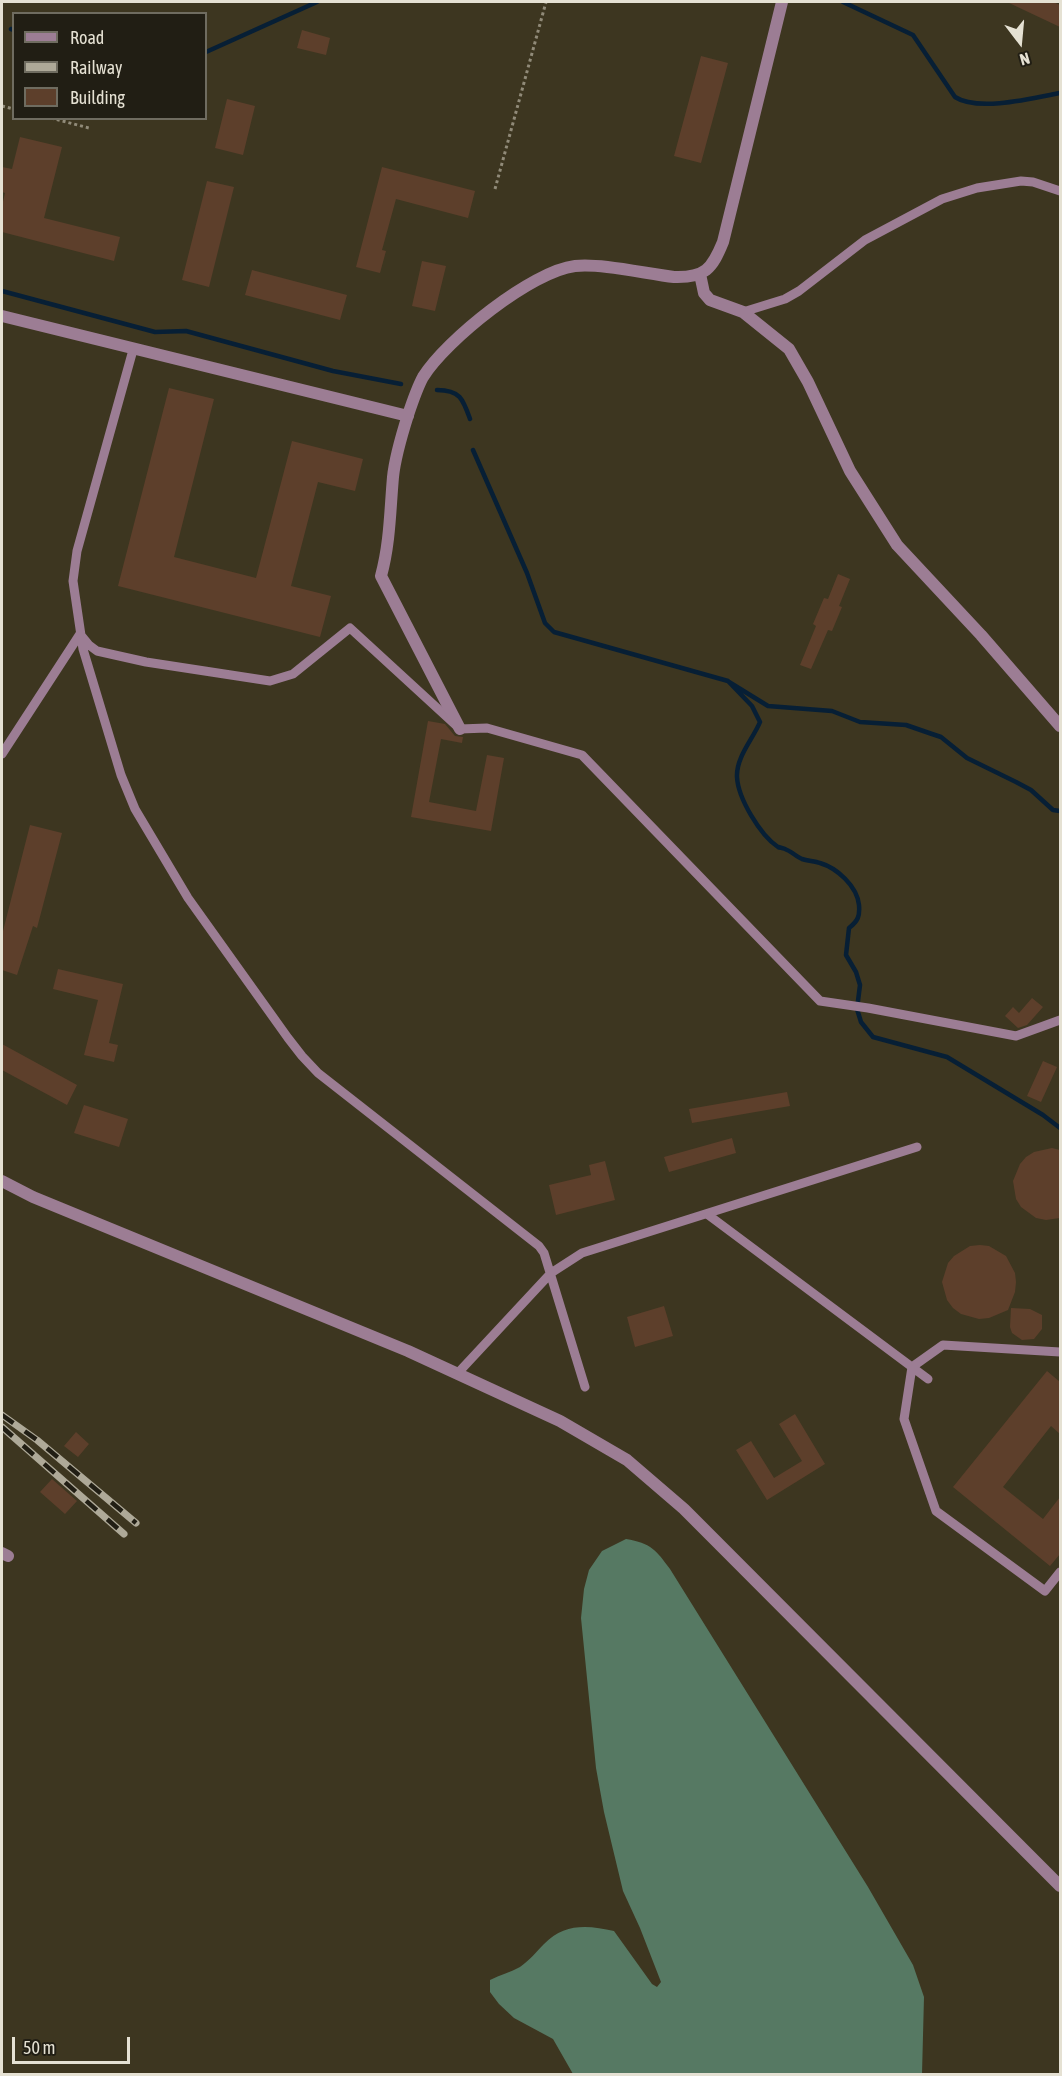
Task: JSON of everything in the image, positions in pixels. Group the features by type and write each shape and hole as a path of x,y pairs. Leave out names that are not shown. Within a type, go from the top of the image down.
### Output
{"street":[{"path":"460,729 381,576 386,559 392,512 393,475 408,416 423,377 461,335 504,300 558,270 585,265 689,278 700,274 715,260 723,242 782,2"},
{"path":"700,274 704,293 710,300 742,312 780,341 795,358 849,471 897,545 981,635 1060,726"},
{"path":"2,316 408,416"},
{"path":"2,1181 33,1197 408,1351 583,1433 627,1460 684,1509 1060,1886"}],"lane":[{"path":"742,312 785,299 799,291 865,240 942,199 977,188 1021,181 1033,182 1060,191"},
{"path":"133,350 77,551 72,581 83,649 121,775 135,809 188,898 288,1038 318,1073 539,1246 551,1273 585,1387"},
{"path":"80,634 88,645 98,651 146,662 270,681 293,674 350,628 460,729 487,728 582,755 820,1001 1016,1036 1060,1020"},
{"path":"2,753 80,634"},
{"path":"457,1374 551,1273 582,1253 917,1147"},
{"path":"707,1214 928,1379"},
{"path":"1060,1352 943,1345 912,1367 904,1419 936,1511 1045,1591 1060,1572"}],"path":[{"path":"495,189 546,2"},
{"path":"59,120 89,128"}],"green space":[{"path":"626,1539 652,1548 670,1569 868,1887 913,1965 924,1997 922,2074 573,2074 553,2039 514,2018 490,1992 490,1980 520,1967 560,1932 577,1927 614,1931 652,1984 657,1987 661,1982 623,1891 604,1812 596,1768 581,1618 584,1589 589,1570 602,1551"}],"building":[{"path":"1007,2 1053,2 1060,5 1060,27"},
{"path":"302,30 330,38 326,55 297,48"},
{"path":"701,56 728,63 701,163 674,156"},
{"path":"227,99 255,106 243,155 215,148"},
{"path":"20,137 62,147 44,218 120,237 114,261 2,232 2,206 5,193 2,192 2,167 12,169"},
{"path":"382,167 475,191 468,218 396,199 382,250 386,251 380,273 356,267"},
{"path":"207,181 234,187 209,287 182,280"},
{"path":"422,261 446,266 435,311 412,306"},
{"path":"252,270 347,295 340,320 245,295"},
{"path":"169,388 214,399 174,557 256,578 292,441 363,459 355,491 318,482 291,586 331,596 320,637 118,586"},
{"path":"838,574 850,579 832,631 828,630 811,669 800,665 816,626 813,624 824,598 828,599"},
{"path":"428,721 445,724 455,736 463,737 462,743 441,739 429,802 476,811 487,755 504,758 491,831 411,817"},
{"path":"30,825 62,833 37,928 33,926 17,975 2,970 2,931"},
{"path":"58,969 123,984 109,1043 118,1045 114,1062 84,1055 98,1000 53,989"},
{"path":"1032,998 1043,1007 1027,1025 1018,1028 1005,1016 1013,1007 1019,1013"},
{"path":"2,1044 77,1085 67,1105 2,1070"},
{"path":"1043,1061 1057,1067 1041,1102 1027,1096"},
{"path":"787,1092 790,1106 692,1123 689,1109"},
{"path":"84,1105 128,1119 119,1147 74,1133"},
{"path":"732,1138 736,1153 669,1172 664,1157"},
{"path":"1052,1148 1060,1150 1060,1218 1046,1220 1036,1218 1021,1207 1016,1199 1013,1181 1020,1164 1026,1157 1034,1152"},
{"path":"605,1161 615,1200 556,1215 549,1185 591,1175 589,1165"},
{"path":"970,1246 989,1246 1006,1256 1015,1273 1016,1282 1008,1310 989,1318 979,1319 961,1314 953,1308 947,1300 942,1282 948,1263 954,1256"},
{"path":"664,1306 673,1336 635,1347 627,1317"},
{"path":"1011,1308 1030,1309 1042,1315 1042,1329 1034,1339 1022,1340 1012,1333"},
{"path":"1047,1371 1060,1382 1060,1434 1051,1426 1003,1487 1043,1519 1060,1497 1060,1554 1050,1566 953,1487"},
{"path":"795,1414 825,1464 767,1500 736,1450 751,1441 774,1478 802,1461 779,1424"},
{"path":"76,1432 89,1444 78,1457 64,1446"},
{"path":"52,1479 77,1501 65,1514 40,1492"}],"waterway":[{"path":"207,52 317,2"},
{"path":"843,2 913,35 955,97 965,101 991,104 1060,93"},
{"path":"2,291 155,332 186,331 333,371 401,384"},
{"path":"437,390 445,390 460,397 470,419"},
{"path":"473,450 527,573 545,623 554,632 728,681 752,706 760,722 739,762 737,777 741,795 757,825 778,847 802,859 818,862 833,869 854,891 859,912 858,918 849,928 846,955 856,972 860,985 857,1009 861,1022 873,1037 947,1057 1043,1115 1060,1128"},
{"path":"729,682 768,706 832,711 860,722 906,725 941,737 967,758 1031,790 1053,810 1060,811"}],"railway":[{"path":"2,1415 37,1440 136,1523"},
{"path":"2,1427 124,1534"}]}
